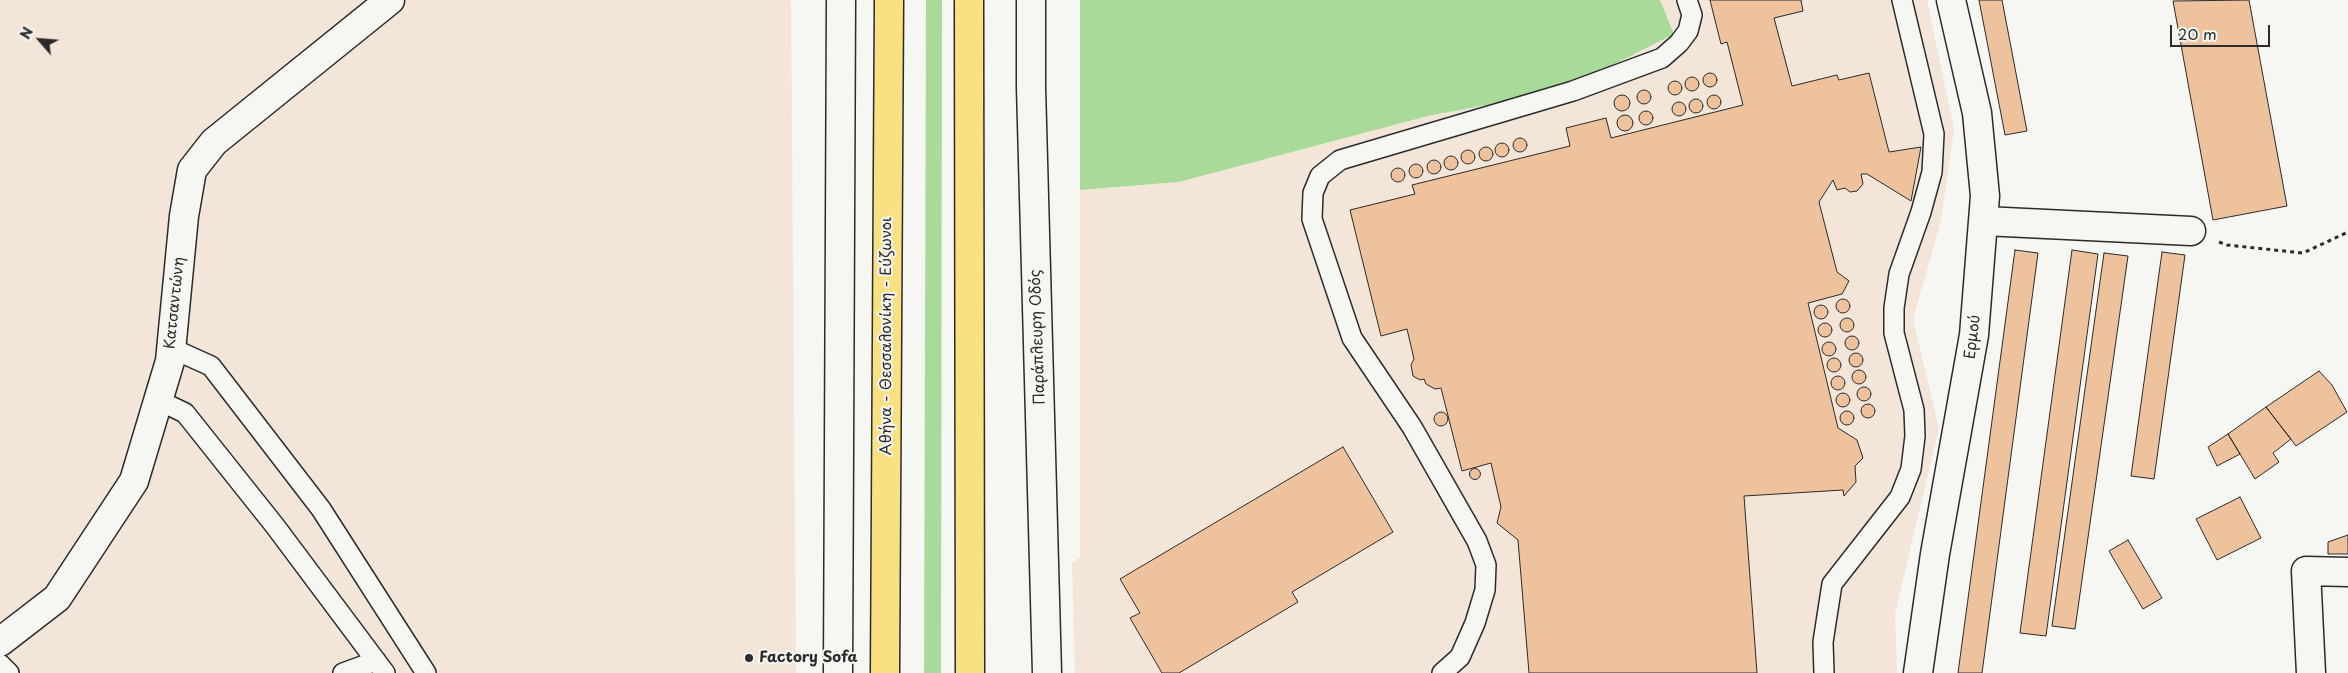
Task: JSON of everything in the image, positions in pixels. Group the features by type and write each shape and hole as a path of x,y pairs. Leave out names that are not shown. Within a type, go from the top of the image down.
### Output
{"highway":[{"name":"Αθήνα - Θεσσαλονίκη - Εύζωνοι","path":"885,673 889,0"},
{"path":"969,0 970,673"}],"street":[{"name":"Κατσαντώνη","path":"0,642 57,598 134,481 170,361 184,216 192,170 214,142 390,0"},
{"path":"838,673 841,0"},
{"name":"Παράπλευρη Οδός","path":"1031,0 1031,87 1047,673"},
{"name":"Ερμού","path":"1918,673 1935,554 1974,335 1984,221 1985,196 1977,113 1951,0"},
{"path":"1984,221 2191,231"},
{"path":"2311,673 2306,570 2348,572"}],"lane":[{"path":"1442,673 1460,657 1474,623 1485,590 1486,565 1477,541 1412,427 1352,338 1312,219 1313,193 1320,176 1340,160 1573,91 1662,58 1679,44 1688,31 1692,15 1688,0"},
{"path":"1824,673 1823,642 1832,584 1900,497 1911,469 1915,436 1914,410 1894,333 1894,308 1898,274 1921,212 1932,172 1934,134 1902,0"},
{"path":"171,348 211,366 321,509 426,673"},
{"path":"158,400 185,413 275,526 380,667 343,673"},
{"path":"0,664 9,673"}],"path":[{"path":"2191,231 2227,245 2303,253 2348,232"}],"shaded area":[{"path":"0,0 791,0 796,673 0,673"},
{"path":"1660,0 1927,0 1954,129 1941,220 1913,320 1939,428 1895,614 1897,673 1075,673 1072,563 1080,557 1080,190 1179,182 1428,116 1561,91 1674,34"}],"green space":[{"path":"926,0 942,0 941,673 924,673"},
{"path":"1080,0 1660,0 1674,34 1561,91 1428,116 1179,182 1080,190"}],"building":[{"path":"1710,0 1801,0 1803,11 1774,18 1792,86 1837,75 1839,80 1869,73 1889,152 1921,147 1911,201 1867,174 1861,174 1863,184 1857,191 1850,192 1845,188 1837,190 1833,180 1819,202 1837,272 1849,281 1842,294 1808,303 1838,428 1857,440 1863,458 1855,466 1856,482 1844,496 1843,490 1744,496 1757,673 1529,673 1518,540 1497,523 1501,507 1491,463 1462,471 1441,388 1435,389 1426,384 1424,379 1420,380 1413,376 1411,365 1414,359 1407,329 1381,336 1350,210 1415,194 1412,185 1570,146 1566,128 1606,118 1611,138 1743,105 1727,42 1721,44"},
{"path":"1979,0 2002,0 2027,131 2005,135"},
{"path":"2249,0 2287,206 2213,220 2173,1"},
{"path":"1710,73 1715,75 1717,80 1715,85 1710,87 1705,85 1703,80 1705,75"},
{"path":"1692,77 1697,79 1699,84 1697,89 1692,91 1687,89 1685,84 1687,79"},
{"path":"1675,81 1680,83 1682,88 1680,93 1675,95 1670,93 1668,88 1670,83"},
{"path":"1641,90 1647,90 1651,97 1647,104 1641,104 1637,100 1637,94"},
{"path":"1622,95 1628,97 1630,103 1628,109 1622,111 1616,109 1614,103 1616,97"},
{"path":"1714,95 1719,97 1721,102 1719,107 1714,109 1709,107 1707,102 1709,97"},
{"path":"1696,99 1701,101 1703,106 1701,111 1696,113 1691,111 1689,106 1691,101"},
{"path":"1679,102 1684,104 1686,109 1684,114 1679,116 1674,114 1672,109 1674,104"},
{"path":"1643,111 1649,111 1653,118 1649,125 1643,125 1639,121 1639,115"},
{"path":"1625,115 1631,117 1633,123 1631,129 1625,131 1619,129 1617,123 1619,117"},
{"path":"1520,138 1525,140 1527,145 1525,150 1520,152 1515,150 1513,145 1515,140"},
{"path":"1502,143 1507,145 1509,150 1507,155 1502,157 1497,155 1495,150 1497,145"},
{"path":"1486,147 1491,149 1493,154 1491,159 1486,161 1481,159 1479,154 1481,149"},
{"path":"1468,150 1473,152 1475,157 1473,162 1468,164 1463,162 1461,157 1463,152"},
{"path":"1451,156 1456,158 1458,163 1456,168 1451,170 1446,168 1444,163 1446,158"},
{"path":"1434,160 1439,162 1441,167 1439,172 1434,174 1429,172 1427,167 1429,162"},
{"path":"1416,164 1421,166 1423,171 1421,176 1416,178 1411,176 1409,171 1411,166"},
{"path":"1398,168 1403,170 1405,175 1403,180 1398,182 1393,180 1391,175 1393,170"},
{"path":"2015,250 2038,253 1982,673 1958,673"},
{"path":"2072,250 2098,254 2046,636 2020,633"},
{"path":"2162,252 2185,255 2154,479 2131,476"},
{"path":"2104,253 2128,256 2075,629 2052,626"},
{"path":"1843,299 1848,301 1850,306 1848,311 1843,313 1838,311 1836,306 1838,301"},
{"path":"1821,305 1826,307 1828,312 1826,317 1821,319 1816,317 1814,312 1816,307"},
{"path":"1847,318 1852,320 1854,325 1852,330 1847,332 1842,330 1840,325 1842,320"},
{"path":"1825,323 1830,325 1832,330 1830,335 1825,337 1820,335 1818,330 1820,325"},
{"path":"1852,336 1857,338 1859,343 1857,348 1852,350 1847,348 1845,343 1847,338"},
{"path":"1829,342 1834,344 1836,349 1834,354 1829,356 1824,354 1822,349 1824,344"},
{"path":"1856,353 1861,355 1863,360 1861,365 1856,367 1851,365 1849,360 1851,355"},
{"path":"1834,358 1839,360 1841,365 1839,370 1834,372 1829,370 1827,365 1829,360"},
{"path":"1859,370 1864,372 1866,377 1864,382 1859,384 1854,382 1852,377 1854,372"},
{"path":"2319,371 2332,385 2347,412 2296,446 2266,407"},
{"path":"1838,376 1843,378 1845,383 1843,388 1838,390 1833,388 1831,383 1833,378"},
{"path":"1864,387 1869,389 1871,394 1869,399 1864,401 1859,399 1857,394 1859,389"},
{"path":"1843,393 1848,395 1850,400 1848,405 1843,407 1838,405 1836,400 1838,395"},
{"path":"1868,404 1873,406 1875,411 1873,416 1868,418 1863,416 1861,411 1863,406"},
{"path":"2266,407 2291,439 2273,453 2279,462 2255,479 2228,434"},
{"path":"1847,411 1852,413 1854,418 1852,423 1847,425 1842,423 1840,418 1842,413"},
{"path":"1438,412 1444,412 1448,419 1444,426 1438,426 1434,422 1434,416"},
{"path":"2228,434 2240,454 2217,466 2208,447"},
{"path":"1343,447 1393,532 1292,592 1298,602 1179,673 1162,673 1130,618 1140,613 1120,579"},
{"path":"1475,468 1481,474 1475,480 1469,474"},
{"path":"2240,497 2261,538 2217,560 2196,519"},
{"path":"2348,535 2348,554 2328,554 2328,542"},
{"path":"2128,540 2162,598 2143,609 2109,551"}],"place":[{"name":"Factory Sofa","path":"749,658"}]}
